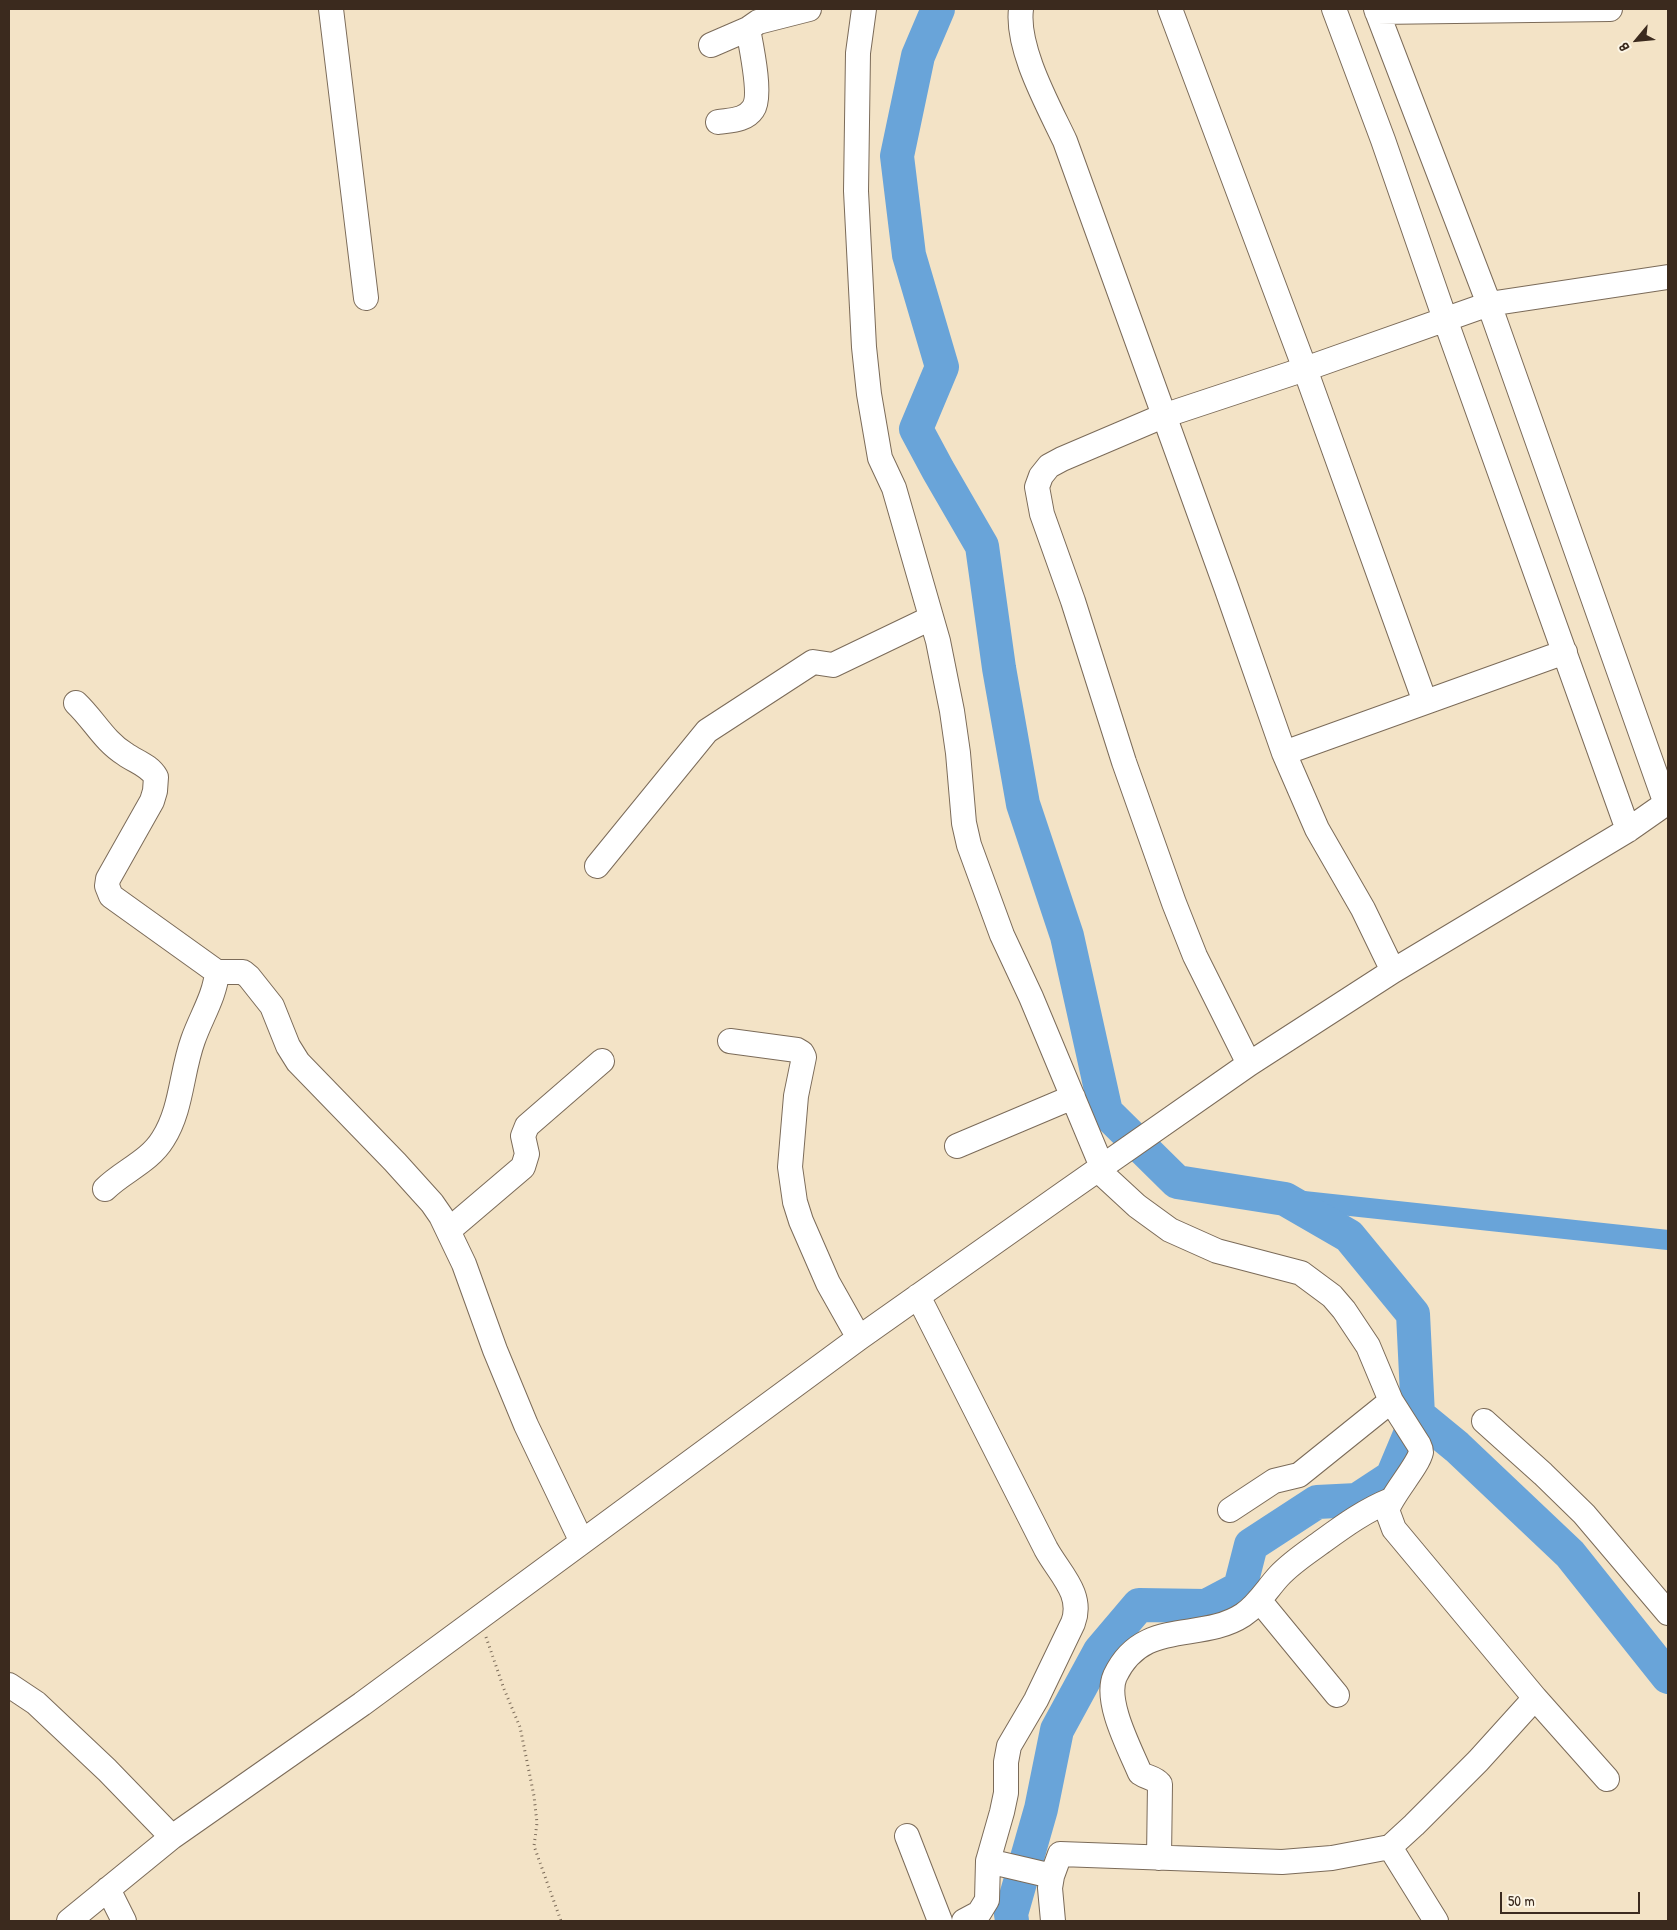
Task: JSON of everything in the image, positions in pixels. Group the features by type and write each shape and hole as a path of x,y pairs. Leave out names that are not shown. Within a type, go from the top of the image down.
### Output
{"street":[{"path":"331,9 366,298"},
{"path":"711,45 748,29 758,22 809,9"},
{"path":"864,9 858,53 856,191 863,337 868,394 880,458 894,488 946,675 958,753 964,823 969,845 1002,935 1103,1167 1137,1206 1170,1230 1217,1251 1301,1274 1332,1296 1344,1310 1368,1346 1397,1411 1415,1436 1421,1452 1391,1500 1387,1510 1394,1529 1535,1698 1607,1779"},
{"path":"1020,9 1021,31 1034,73 1064,142 1284,753 1317,829 1364,909 1393,971"},
{"path":"1170,9 1305,369 1425,702"},
{"path":"1334,9 1383,140 1628,830"},
{"path":"70,1921 172,1837 362,1704 581,1540 859,1338 1156,1129 1205,1097 1250,1064 1393,971 1628,830 1667,803 1489,304 1377,11 1610,9"},
{"path":"718,122 742,118 756,104 757,93 748,29"},
{"path":"1250,1064 1195,956 1174,903 1124,762 1073,601 1038,500 1037,487 1041,476 1049,466 1062,459 1163,416 1305,369 1489,304 1666,283"},
{"path":"597,866 707,731 813,662 833,665 902,630 931,618"},
{"path":"1284,753 1565,652"},
{"path":"76,703 92,719 109,742 148,767 156,777 152,801 108,879 108,891 114,900 217,972 243,972 249,977 272,1006 288,1046 298,1062 396,1162 432,1204 449,1230 526,1425 581,1540"},
{"path":"105,1189 116,1177 138,1164 163,1140 178,1105 192,1042 216,986 217,972"},
{"path":"730,1041 797,1050 804,1057 796,1096 790,1167 796,1202 801,1221 828,1283 859,1338"},
{"path":"449,1230 522,1167 527,1154 524,1136 527,1126 602,1061"},
{"path":"957,1146 1073,1097"},
{"path":"918,1296 1046,1549 1070,1586 1077,1604 1074,1623 1036,1700 1009,1746 1006,1762 1004,1803 987,1900 979,1913 967,1920"},
{"path":"1230,1510 1274,1480 1299,1475 1397,1411"},
{"path":"1484,1421 1584,1514 1668,1614"},
{"path":"1159,1858 1160,1784 1156,1779 1140,1773 1116,1714 1112,1692 1114,1679 1128,1657 1150,1640 1227,1622 1244,1615 1296,1560 1360,1514 1391,1500"},
{"path":"1259,1600 1337,1694"},
{"path":"9,1685 36,1703 172,1837"},
{"path":"1043,1874 1060,1854 1282,1862 1332,1858 1390,1847 1478,1761 1535,1698"},
{"path":"907,1836 940,1921"},
{"path":"1390,1847 1436,1921"},
{"path":"993,1862 1043,1874 1050,1888 1053,1921"},
{"path":"108,1889 124,1921"}],"path":[{"path":"477,1619 487,1639 504,1689 520,1727 534,1796 537,1823 534,1846 561,1921"}],"waterway":[{"path":"938,9 918,56 897,156 909,255 942,367 916,429 982,546 999,668 1023,804 1067,936 1106,1112 1177,1182 1285,1199 1349,1236 1413,1314 1418,1415 1392,1477 1357,1500 1317,1502 1251,1545 1240,1588 1206,1606 1139,1605 1100,1651 1057,1730 1041,1809 1011,1914 1012,1921"},
{"path":"1285,1199 1668,1240"},
{"path":"1418,1415 1457,1447 1570,1554 1668,1677"}]}
